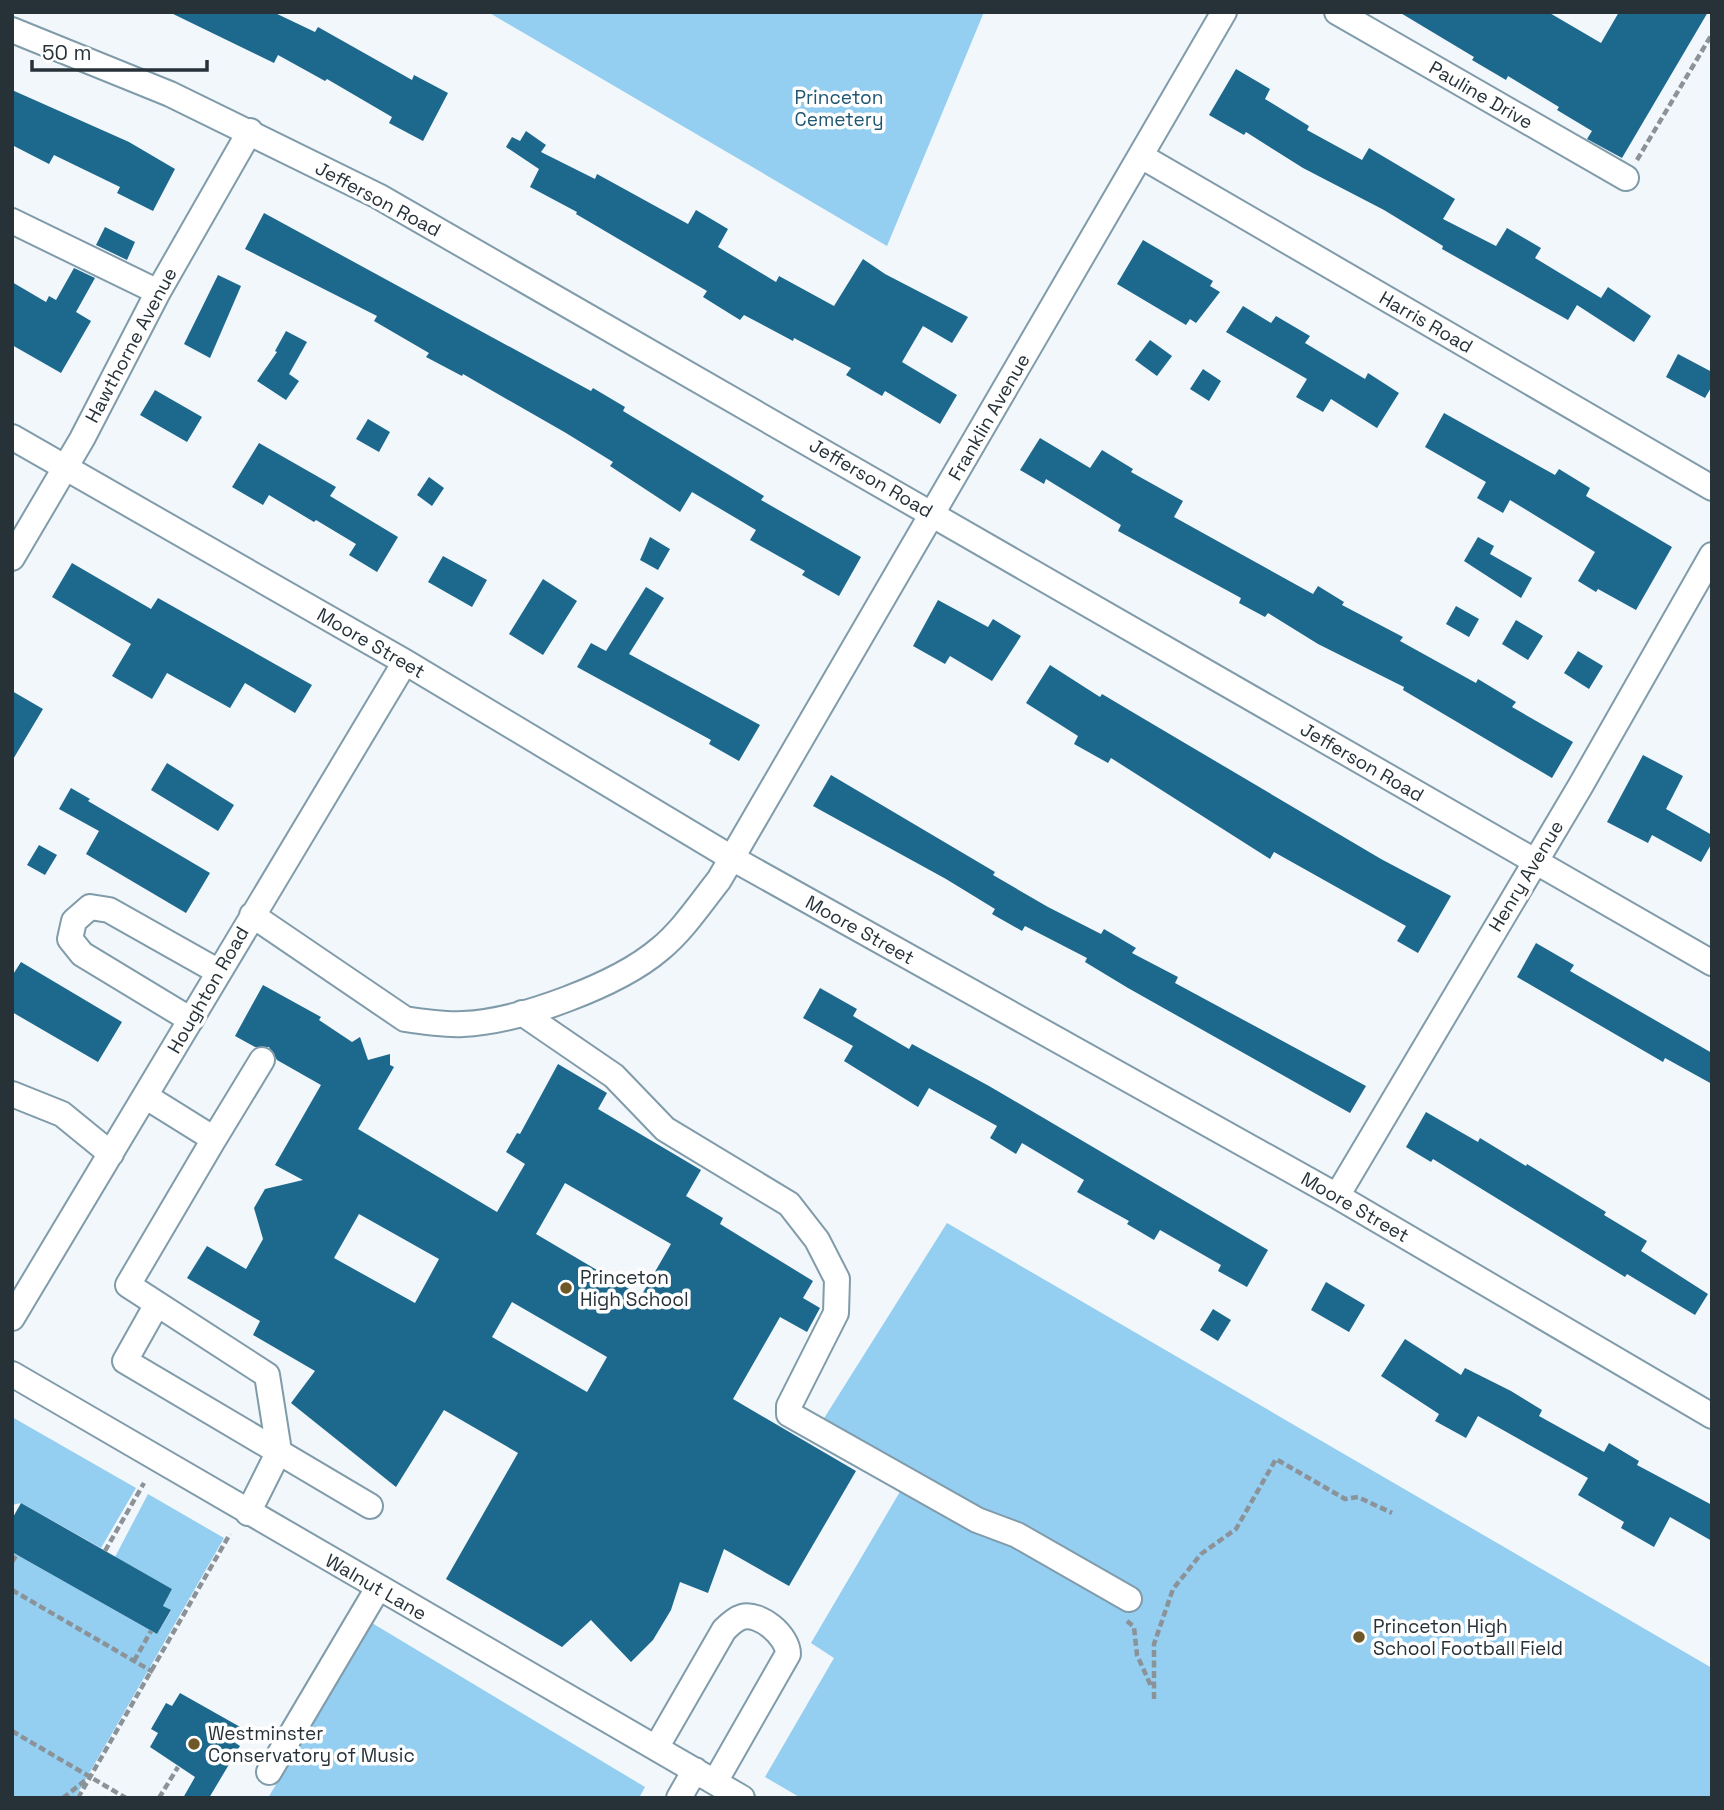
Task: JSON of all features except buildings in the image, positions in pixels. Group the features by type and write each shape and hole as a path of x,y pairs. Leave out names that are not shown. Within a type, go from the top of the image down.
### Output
{"street":[{"name":"Franklin Avenue","path":"252,915 405,1018 464,1024 522,1013 589,991 625,973 660,949 719,880 1224,12"},
{"name":"Pauline Drive","path":"1340,13 1626,178"},
{"name":"Jefferson Road","path":"12,30 156,88 250,131 378,196 1712,963"},
{"name":"Hawthorne Avenue","path":"12,558 66,468 158,292 250,131"},
{"name":"Harris Road","path":"1141,156 1712,488"},
{"path":"12,221 158,292"},
{"name":"Moore Street","path":"12,437 405,662 730,857 1337,1196 1712,1416"},
{"name":"Henry Avenue","path":"1337,1196 1712,555"},
{"name":"Houghton Road","path":"12,1318 405,662"},
{"path":"191,1020 82,954 70,939 74,921 90,907 109,910 219,972"},
{"path":"522,1013 614,1076 664,1129 789,1204 817,1240 837,1279 836,1313 789,1406 789,1414 977,1520 1017,1535 1129,1599"},
{"path":"248,1513 279,1451 267,1375 128,1285 262,1060"},
{"path":"12,1094 62,1114 111,1154"},
{"path":"145,1096 214,1139"},
{"path":"157,1304 125,1361 370,1506"},
{"name":"Walnut Lane","path":"12,1374 742,1798"},
{"path":"269,1772 378,1588"},
{"path":"656,1748 724,1630 735,1620 752,1617 782,1637 788,1654 705,1776 679,1798"}],"path":[{"path":"1626,178 1712,34"},
{"path":"1154,1699 1154,1644 1172,1589 1201,1553 1236,1530 1276,1459 1345,1499 1358,1497 1392,1513"},
{"path":"105,1551 145,1483"},
{"path":"78,1798 153,1672 230,1534"},
{"path":"12,1562 17,1554"},
{"path":"12,1590 153,1672"},
{"path":"1129,1599 1135,1602 1125,1620 1134,1627 1138,1655 1153,1692"},
{"path":"134,1661 151,1631"},
{"path":"12,1731 125,1798"},
{"path":"159,1798 178,1767"},
{"path":"63,1798 90,1776"}],"green space":[{"name":"Princeton Cemetery","path":"488,12 984,12 887,246"},
{"path":"947,1223 1712,1668 1712,1798 801,1798 765,1777 834,1658 811,1643 908,1478 821,1423"},
{"path":"12,1417 136,1488 101,1548 21,1503 12,1505"},
{"path":"148,1494 224,1538 75,1798 12,1798 12,1552 157,1634 171,1611 163,1606 172,1589 115,1557"},
{"path":"372,1623 645,1787 639,1798 268,1798"}],"place":[{"name":"Princeton High School","path":"566,1288"},
{"name":"Princeton High School Football Field","path":"1359,1637"},
{"name":"Westminster Conservatory of Music","path":"194,1744"}]}
